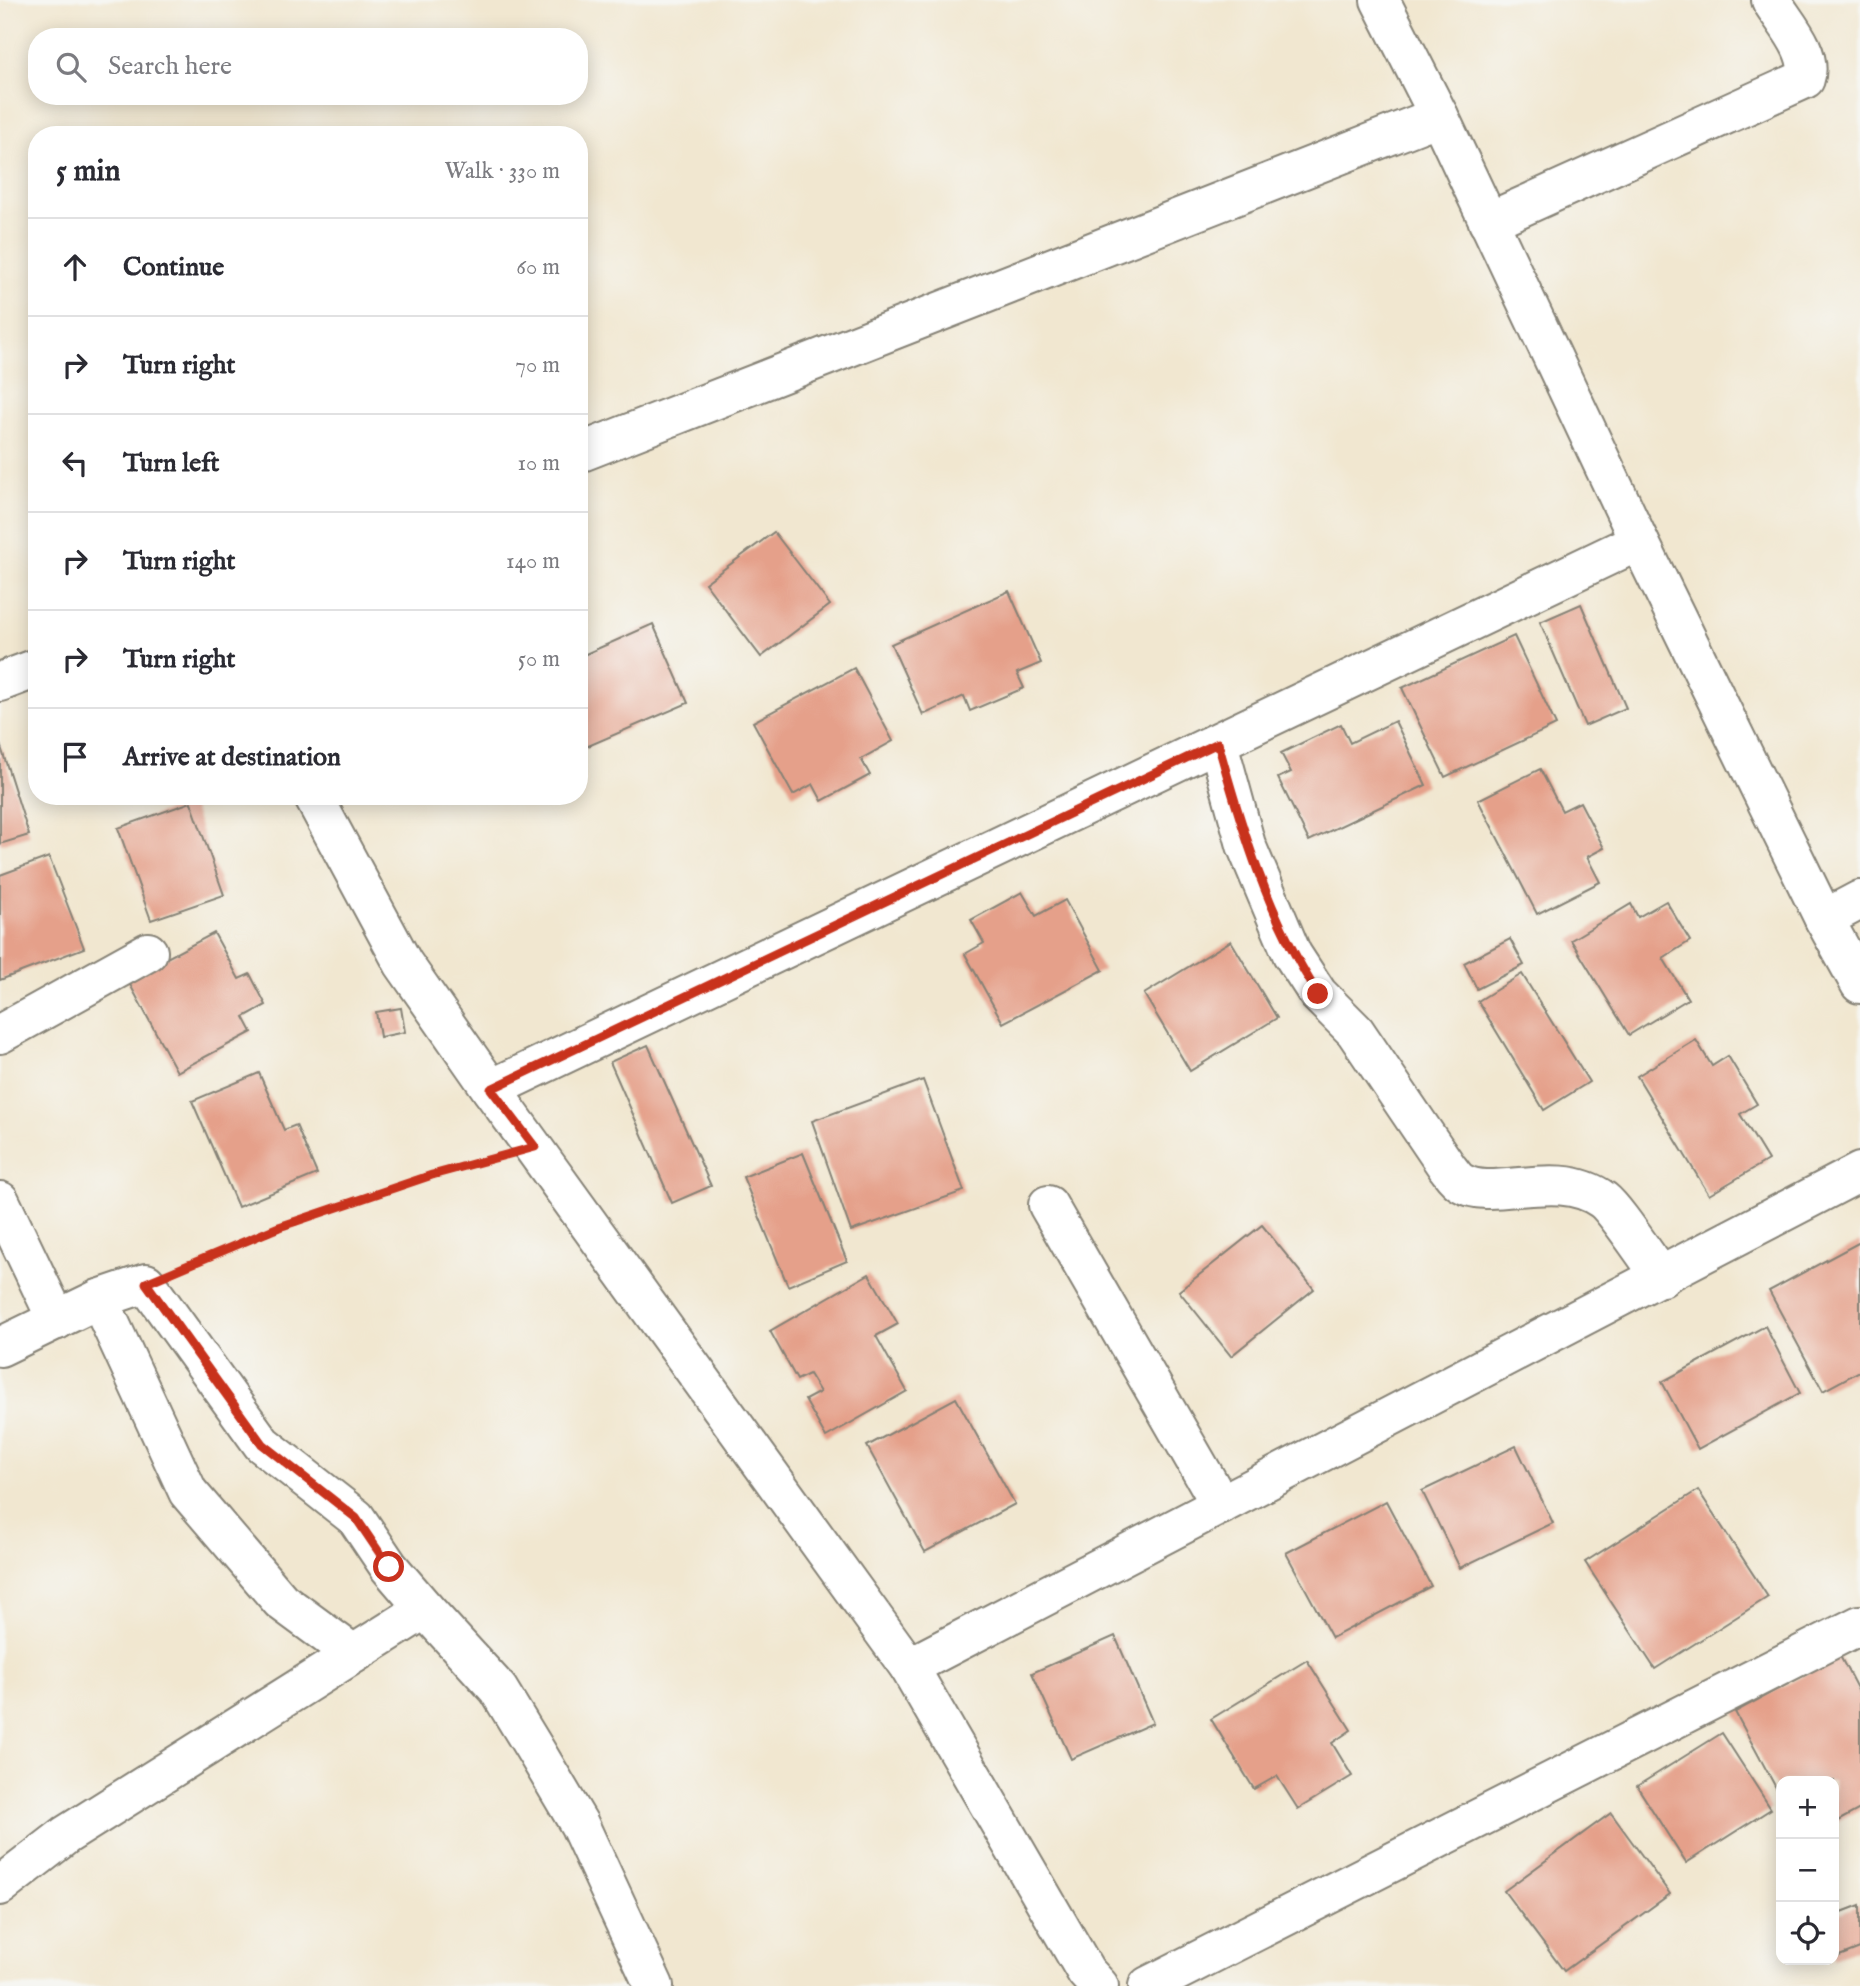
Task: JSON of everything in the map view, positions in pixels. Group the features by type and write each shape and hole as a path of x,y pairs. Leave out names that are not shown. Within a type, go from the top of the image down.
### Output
{"street":[{"path":"1380,0 1439,116 1639,541 1824,919 1860,984"},
{"path":"1488,222 1805,79 1809,68 1805,55 1771,0"},
{"path":"588,449 1439,116"},
{"path":"491,1089 1639,541"},
{"path":"0,681 28,671"},
{"path":"1218,743 1246,845 1292,954 1318,994 1356,1031 1447,1167 1462,1183 1482,1188 1544,1184 1575,1188 1603,1201 1662,1277"},
{"path":"318,805 403,963 909,1667 991,1813 1086,1972 1099,1986"},
{"path":"1824,919 1860,900"},
{"path":"0,1034 148,952"},
{"path":"909,1667 1860,1172"},
{"path":"0,1201 57,1320"},
{"path":"1048,1205 1221,1505"},
{"path":"0,1347 99,1299 146,1283 262,1444 356,1518 389,1567 498,1689 579,1824 654,1986"},
{"path":"99,1299 188,1492 281,1601 353,1654"},
{"path":"0,1886 66,1835 425,1609"},
{"path":"1148,1986 1860,1625"}],"path":[{"path":"146,1283 279,1227 432,1175 535,1147"}],"building":[{"path":"774,532 830,605 761,657 705,583"},
{"path":"1009,591 1041,663 1017,673 1024,688 970,711 964,696 923,715 891,644"},
{"path":"1581,604 1626,708 1585,726 1540,622"},
{"path":"653,624 688,703 588,746 588,653"},
{"path":"1514,636 1556,725 1445,777 1402,688"},
{"path":"854,668 893,741 861,759 870,775 822,801 813,784 793,795 753,722"},
{"path":"1395,721 1426,785 1309,841 1278,778 1291,772 1281,753 1341,724 1350,743"},
{"path":"0,744 29,835 0,844"},
{"path":"1540,769 1562,811 1580,802 1604,848 1587,857 1600,882 1537,914 1478,800"},
{"path":"183,805 192,805 224,895 151,920 118,828"},
{"path":"49,857 84,948 0,980 0,875"},
{"path":"1022,892 1036,916 1065,900 1103,970 1003,1023 965,954 984,943 971,920"},
{"path":"1666,901 1690,941 1663,958 1688,999 1629,1035 1571,940 1631,904 1638,917"},
{"path":"214,933 239,979 250,974 266,1005 244,1017 252,1032 177,1072 127,979"},
{"path":"1510,939 1524,965 1477,989 1464,963"},
{"path":"1231,941 1277,1018 1190,1071 1144,994"},
{"path":"1522,974 1589,1082 1544,1110 1478,1001"},
{"path":"401,1008 405,1032 380,1037 376,1012"},
{"path":"1696,1040 1712,1066 1728,1056 1757,1104 1740,1114 1768,1160 1709,1195 1637,1076"},
{"path":"648,1045 711,1186 672,1203 610,1062"},
{"path":"259,1073 284,1130 296,1125 317,1174 238,1207 192,1101"},
{"path":"923,1080 964,1191 851,1231 812,1121"},
{"path":"803,1153 847,1261 788,1286 743,1177"},
{"path":"1262,1225 1314,1289 1231,1356 1179,1291"},
{"path":"1860,1242 1860,1371 1823,1391 1769,1291"},
{"path":"869,1274 898,1324 876,1336 907,1391 826,1437 805,1400 820,1392 809,1374 797,1380 770,1331"},
{"path":"1765,1326 1800,1393 1698,1449 1662,1382"},
{"path":"956,1398 1015,1504 925,1552 867,1446"},
{"path":"1516,1446 1553,1523 1460,1568 1422,1491"},
{"path":"1698,1490 1768,1597 1655,1669 1585,1562"},
{"path":"1386,1501 1431,1586 1332,1638 1286,1553"},
{"path":"1115,1636 1153,1723 1071,1759 1032,1673"},
{"path":"1840,1656 1860,1694 1860,1809 1839,1820 1839,1776 1776,1776 1776,1788 1735,1712"},
{"path":"1307,1660 1351,1730 1332,1743 1352,1776 1298,1809 1277,1776 1254,1789 1211,1719"},
{"path":"1722,1733 1771,1809 1686,1863 1637,1786"},
{"path":"1611,1813 1670,1894 1564,1971 1504,1891"},
{"path":"1860,1905 1860,1948 1839,1956 1839,1913"}],"route":[{"path":"389,1567 356,1518 262,1444 146,1283 279,1227 432,1175 535,1147 491,1089 1218,743 1246,845 1292,954 1318,994"}]}
